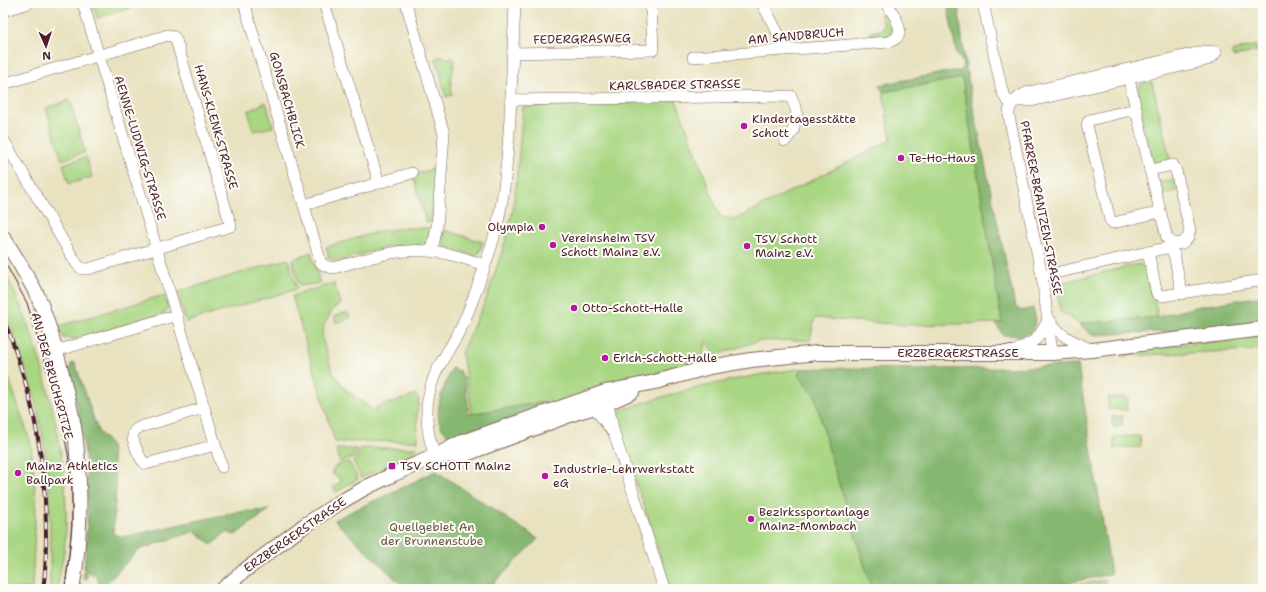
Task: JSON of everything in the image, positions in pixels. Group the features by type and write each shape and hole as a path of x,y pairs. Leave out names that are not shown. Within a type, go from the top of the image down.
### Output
{"main road":[{"name":"AN DER BRUCHSPITZE","path":"3,237 20,263 36,293 46,319 66,418 78,487 79,526 77,556 72,589"},
{"name":"AN DER BRUCHSPITZE","path":"3,248 32,303 53,352"},
{"name":"ERZBERGERSTRASSE","path":"223,589 244,571 327,510 365,488 394,474 435,456 466,454 578,412 601,400 655,382 710,367 751,360 817,353 1052,353 1092,350 1263,329"}],"street":[{"path":"3,11 29,3"},
{"name":"AENNE-LUDWIG-STRASSE","path":"83,3 222,467"},
{"name":"GONSBACHBLICK","path":"244,3 322,262 326,266 333,268 394,252 408,250 432,251 448,254 485,266"},
{"path":"324,3 379,183"},
{"path":"406,3 444,134 437,226 432,251"},
{"path":"435,456 427,425 427,407 431,388 435,376 458,334 473,301 485,266 502,201 507,172 515,3"},
{"name":"FEDERGRASWEG","path":"513,53 653,50 651,3"},
{"path":"762,3 779,35 784,50"},
{"name":"AM SANDBRUCH","path":"693,58 889,42 895,40 899,35 900,30 899,25 887,3"},
{"path":"983,3 1002,91 1006,99 1014,103 1020,97 1029,92 1207,60 1216,52 1205,51 1128,74"},
{"name":"HANS-KLENK-STRASSE","path":"99,56 168,35 174,37 181,54 231,226 156,248"},
{"path":"3,84 99,56"},
{"path":"1128,74 1160,212 1167,238 1174,254 1182,294"},
{"name":"KARLSBADER STRASSE","path":"511,100 791,96 797,112 793,131 785,141"},
{"name":"PFARRER-BRANTZEN-STRASSE","path":"1014,103 1009,107 1009,116 1042,276 1049,319 1052,353"},
{"path":"1136,110 1089,120 1087,125 1110,220 1113,223 1160,212"},
{"path":"3,139 80,268 88,269 156,248"},
{"path":"1042,276 1181,244 1186,240 1190,234 1176,171 1173,165 1150,170"},
{"path":"304,205 412,173"},
{"path":"1148,252 1157,294 1162,296 1263,280"},
{"path":"1011,353 1034,340 1040,334 1049,319"},
{"name":"PFARRER-BRANTZEN-STRASSE","path":"1049,319 1059,333 1092,350"},
{"path":"53,352 178,321"},
{"path":"601,400 599,414 614,433 664,589"},
{"path":"204,408 140,427 135,429 133,436 140,458 142,462 146,464 215,445"}],"green space":[{"path":"92,3 146,3 97,18"},
{"path":"947,3 958,3 971,97 1015,306 1021,311 1033,308 1036,320 1032,332 1022,336 1003,335 996,324 1002,323 962,78 883,92 879,85 960,71 963,68 962,60 957,56"},
{"path":"890,13 893,25 892,32 886,37 874,40 870,32 881,30 884,24 880,14"},
{"path":"1255,45 1257,51 1233,57 1231,52"},
{"path":"443,56 446,58 453,58 455,61 451,79 452,95 446,97 436,58"},
{"name":"TSV Schott Mainz e.V.","path":"962,78 1002,323 906,325 815,318 810,340 758,341 716,355 706,342 703,356 700,360 634,379 552,406 549,398 545,402 472,414 461,353 487,297 506,239 512,214 516,185 523,107 676,100 720,217 736,219 891,140 883,92"},
{"path":"1152,82 1171,163 1155,166 1152,162 1136,92 1141,84"},
{"path":"70,100 85,152 62,160 46,108"},
{"path":"266,102 273,127 253,131 248,111"},
{"path":"86,157 92,177 69,184 63,164"},
{"path":"436,168 432,218 431,222 426,223 413,175"},
{"path":"1174,179 1177,191 1160,195 1157,183"},
{"path":"403,228 431,228 427,243 420,245 388,247 340,261 329,258 326,247 381,231"},
{"path":"444,230 483,242 479,253 474,256 444,246 442,240"},
{"path":"311,252 320,283 300,286 297,281 292,260"},
{"path":"288,259 297,289 186,322 177,292"},
{"path":"1139,264 1144,267 1151,297 1154,297 1158,317 1079,324 1060,311 1057,287 1060,283"},
{"path":"3,271 24,313 32,335 45,378 59,440 66,504 66,534 57,589 50,589 50,501 45,450 35,399 11,328 3,310"},
{"path":"334,283 340,304 334,308 324,325 322,338 333,373 346,390 377,413 376,407 407,398 415,394 419,399 417,413 418,441 335,442 292,296"},
{"path":"164,295 168,309 164,313 79,338 64,338 56,327"},
{"path":"1263,296 1263,322 1176,331 1092,335 1079,324 1158,317 1195,307"},
{"path":"348,312 350,318 336,323 334,316"},
{"path":"1263,335 1263,347 1254,350 1122,356 1120,352"},
{"name":"Mainz Athletics Ballpark","path":"3,361 31,444 36,502 32,589 3,589"},
{"path":"75,363 98,431 111,445 116,487 113,534 123,537 237,512 269,510 235,535 226,532 212,545 195,531 138,550 104,586 99,584 97,577 88,571 86,580 83,577 87,531 87,485 84,444 70,370 71,364"},
{"path":"1078,365 1111,574 1038,589 872,589 831,458 815,397 798,376 800,369 975,369"},
{"path":"452,368 460,371 464,378 469,414 545,402 544,408 451,437 444,431 439,423 438,414 439,404"},
{"name":"Bezirkssportanlage Mainz-Mombach","path":"800,369 798,376 815,397 831,458 872,589 670,589 647,514 618,432 615,413 646,402 697,388 748,377"},
{"path":"1109,397 1128,398 1127,410 1108,409"},
{"path":"1122,416 1122,426 1113,427 1112,417"},
{"path":"1140,436 1141,447 1114,448 1114,437"},
{"path":"360,448 417,448 411,455 361,478 353,461 355,460"},
{"path":"336,449 357,449 353,458 340,462"},
{"path":"349,462 358,479 336,492 333,487 341,482 336,475 333,475 332,471 337,465"},
{"name":"Quellgebiet An der Brunnenstube","path":"436,471 538,539 488,589 406,589 334,520"},
{"path":"1105,580 1106,589 1053,589"}],"tram line":[{"path":"3,259 27,303 62,423 68,454 72,484 72,527 65,589"}],"railway":[{"path":"3,319 25,380 39,446 46,513 46,562 43,589"}],"place":[{"name":"Kindertagesstätte Schott","path":"744,126"},
{"name":"Te-Ho-Haus","path":"901,158"},
{"name":"Olympia","path":"542,227"},
{"name":"Vereinsheim TSV Schott Mainz e.V.","path":"553,245"},
{"name":"TSV Schott Mainz e.V.","path":"747,246"},
{"name":"Otto-Schott-Halle","path":"574,308"},
{"name":"Erich-Schott-Halle","path":"605,358"},
{"name":"TSV SCHOTT Mainz","path":"392,466"},
{"name":"Mainz Athletics Ballpark","path":"18,473"},
{"name":"Industrie-Lehrwerkstatt eG","path":"545,476"},
{"name":"Bezirkssportanlage Mainz-Mombach","path":"751,519"}]}
